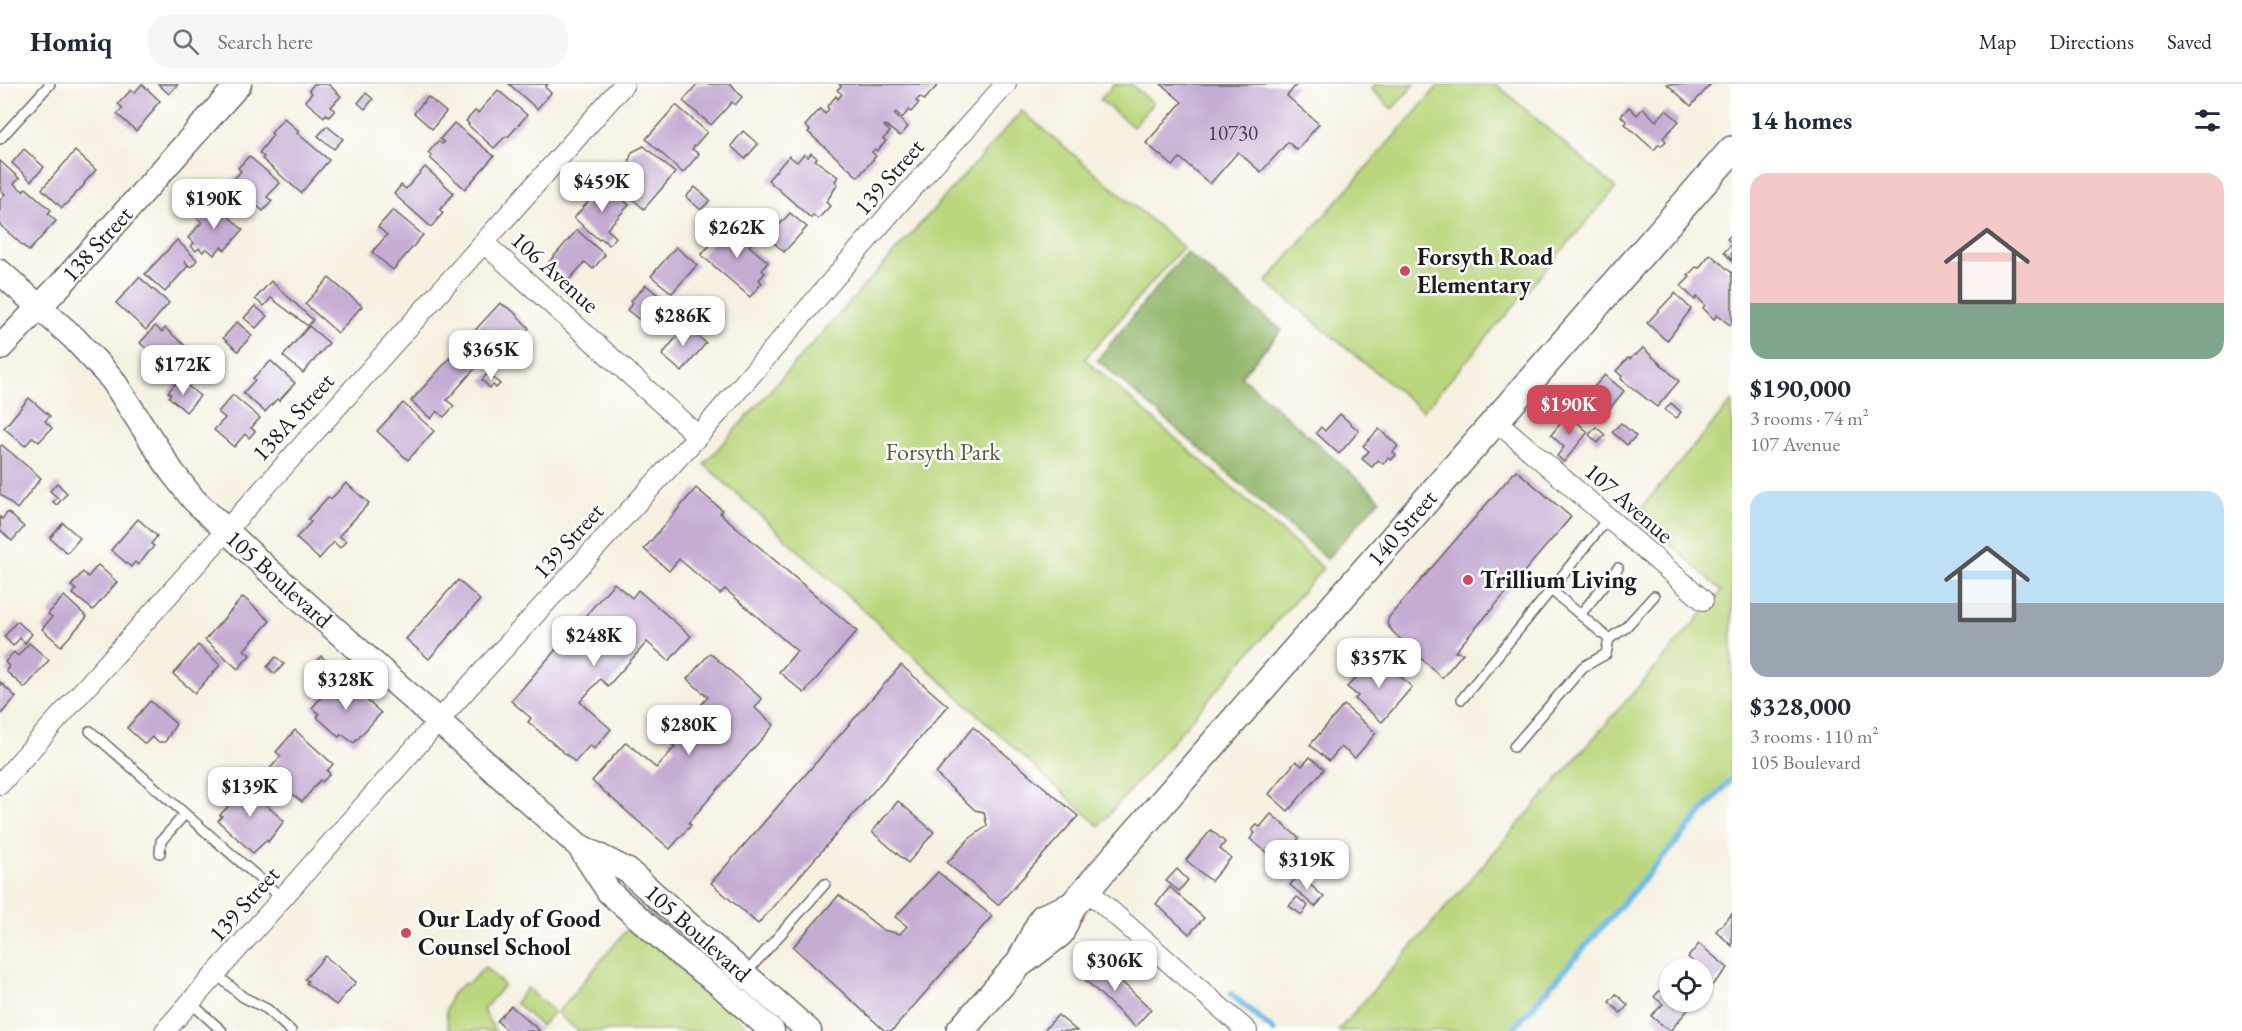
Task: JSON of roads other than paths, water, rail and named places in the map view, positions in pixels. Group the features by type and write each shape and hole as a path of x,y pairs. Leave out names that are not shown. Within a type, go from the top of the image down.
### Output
{"main road":[{"name":"140 Street","path":"960,1031 1018,964 1044,918 1079,898 1732,150"}],"street":[{"name":"138 Street","path":"0,348 239,84"},
{"name":"138A Street","path":"0,784 624,84"},
{"name":"139 Street","path":"165,1031 439,720 698,436 899,203 1006,84"},
{"name":"106 Avenue","path":"484,243 698,436"},
{"name":"105 Boulevard","path":"0,272 81,345 112,379 172,472 194,501 579,846 628,872 809,1031"},
{"name":"107 Avenue","path":"1495,420 1703,600"},
{"name":"105 Boulevard","path":"579,846 609,892 681,956 718,983 772,1031"},
{"path":"1079,898 1247,1031"}],"lane":[{"path":"0,139 50,84"},
{"path":"1462,699 1608,518"},
{"path":"1580,615 1618,568"},
{"path":"1551,590 1609,639"},
{"path":"1514,747 1583,667 1606,654 1609,639 1625,628 1653,596"},
{"path":"90,731 283,899"},
{"path":"160,853 161,841 185,814"},
{"path":"745,974 825,884"},
{"path":"216,974 243,997 267,1009 291,1031"},
{"path":"190,1002 222,1031"}],"waterway":[{"path":"1511,1031 1732,778"},
{"path":"1231,994 1274,1031"}],"place":[{"name":"Forsyth Road Elementary","path":"1405,271"},
{"name":"Trillium Living","path":"1468,580"},
{"name":"Our Lady of Good Counsel School","path":"406,933"}],"park label":[{"name":"Forsyth Park","path":"943,452"}]}
